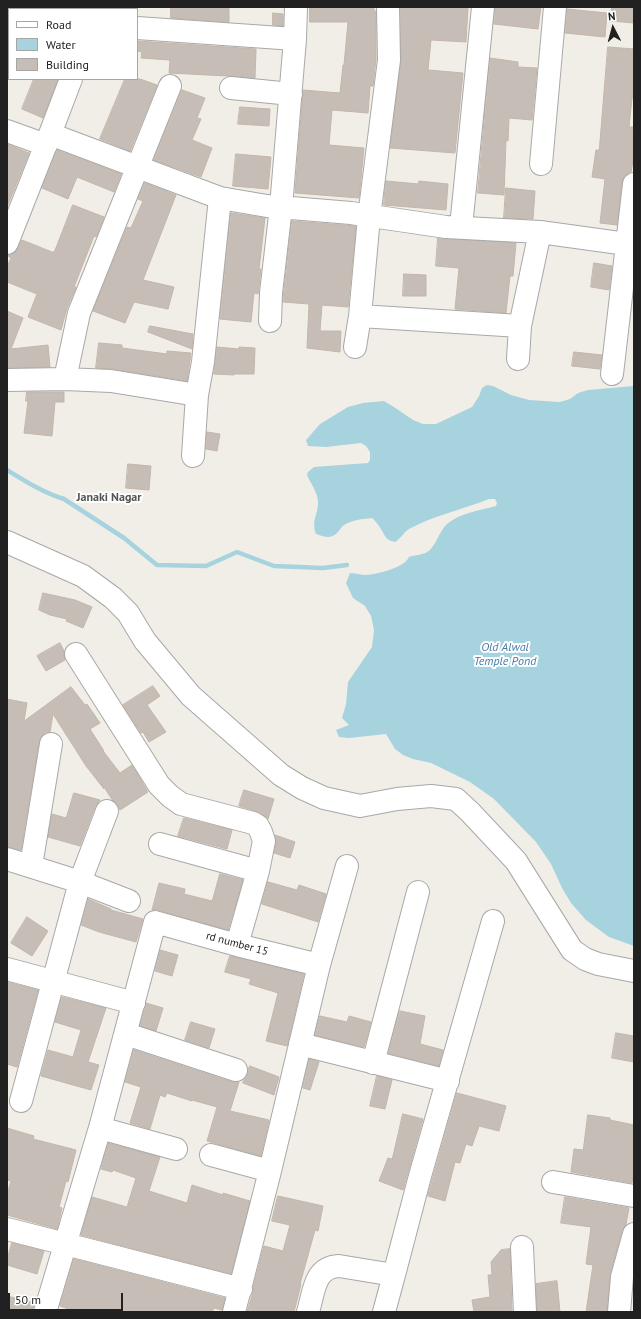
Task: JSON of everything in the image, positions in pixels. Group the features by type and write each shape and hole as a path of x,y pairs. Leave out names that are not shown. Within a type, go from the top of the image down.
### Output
{"street":[{"path":"270,321 271,292 281,207 291,94 296,7"},
{"path":"355,347 360,316 369,216 389,60 388,7"},
{"path":"462,228 483,7"},
{"path":"541,164 555,7"},
{"path":"138,28 295,39"},
{"path":"7,244 71,80"},
{"path":"65,379 79,313 170,86"},
{"path":"231,88 291,94"},
{"path":"7,131 48,140 138,167 220,198 281,207 351,213 462,228 540,232 630,244"},
{"path":"612,374 625,334 634,184"},
{"path":"193,456 197,395 220,198"},
{"path":"518,359 520,326 540,232"},
{"path":"360,316 520,326"},
{"path":"7,380 65,379 112,381 197,395"},
{"path":"7,542 83,576 113,598 128,613 145,640 191,696 281,774 302,788 324,798 360,806 397,799 431,796 456,799 516,861 572,950 584,959 598,964 634,972"},
{"path":"76,654 159,785 170,796 182,804 253,823 258,826 264,841 258,871 238,945"},
{"path":"31,866 51,744"},
{"path":"21,1101 80,882 107,811"},
{"path":"160,844 258,871"},
{"path":"7,859 80,882 129,901"},
{"path":"234,1312 270,1171 319,965 348,866"},
{"path":"373,1063 418,892"},
{"path":"384,1312 420,1176 493,921"},
{"name":"rd number 15","path":"134,1003 155,922 319,965"},
{"path":"7,969 134,1003 100,1128 45,1312"},
{"path":"126,1034 236,1070"},
{"path":"300,1044 448,1081"},
{"path":"100,1128 176,1149"},
{"path":"211,1155 270,1171"},
{"path":"553,1182 634,1196"},
{"path":"7,1229 240,1289"},
{"path":"619,1312 622,1277 634,1234"},
{"path":"522,1247 525,1312"},
{"path":"308,1312 317,1280 323,1271 331,1267 339,1266 394,1275"}],"water":[{"name":"Old Alwal Temple Pond","path":"487,385 493,386 511,395 529,400 560,402 588,390 634,386 634,946 609,937 586,920 571,903 551,864 536,842 494,799 470,782 431,763 403,755 395,749 386,734 349,738 339,737 336,730 349,725 342,718 346,704 348,682 372,647 374,630 371,616 365,606 353,598 346,583 350,573 364,575 384,572 396,567 406,561 409,557 423,554 430,550 444,527 452,520 471,512 496,506 497,503 495,499 489,499 428,520 409,529 395,542 387,538 372,518 347,523 335,535 332,536 327,537 319,535 316,534 314,525 318,507 318,499 307,475 308,472 314,467 368,463 370,460 370,452 366,446 361,443 326,447 308,446 306,440 320,424 348,407 363,403 384,401 413,420 423,424 436,424 472,407 482,388"}],"building":[{"path":"171,7 229,7 229,22 171,18"},
{"path":"310,7 374,7 374,11 376,11 376,59 373,86 370,86 368,113 332,110 329,145 364,148 359,198 295,193 303,90 340,93 348,22 310,22"},
{"path":"400,7 468,7 466,42 431,40 428,70 463,73 455,153 390,148 401,61"},
{"path":"495,7 541,7 538,29 494,24"},
{"path":"612,7 634,7 634,23 611,21"},
{"path":"567,9 607,13 605,37 565,33"},
{"path":"273,13 283,14 283,26 273,25"},
{"path":"138,41 256,49 255,78 169,73 170,60 141,58 142,52 138,51"},
{"path":"608,47 634,49 634,98 632,98 629,127 634,127 634,156 631,172 624,176 622,183 617,225 600,223 605,179 592,177 596,150 599,150"},
{"path":"490,58 518,62 518,67 537,68 532,120 509,118 508,141 506,140 504,195 478,193"},
{"path":"140,79 157,85 130,151 100,139 125,80"},
{"path":"34,80 58,80 43,118 22,109"},
{"path":"182,90 205,98 197,118 201,119 192,140 212,148 201,177 154,160"},
{"path":"240,107 270,109 269,126 238,124"},
{"path":"7,144 29,153 7,207"},
{"path":"57,150 121,174 114,192 77,177 68,199 42,188"},
{"path":"236,154 271,157 268,189 233,186"},
{"path":"386,181 418,184 419,181 448,184 446,210 384,205"},
{"path":"145,183 176,195 143,280 174,287 168,309 134,302 125,323 93,311 127,227 131,228 143,201 138,199"},
{"path":"506,188 535,191 533,219 504,218"},
{"path":"73,205 104,217 96,237 94,236 74,287 76,287 67,308 61,330 28,317 37,294 7,282 7,267 11,258 7,255 15,252 22,240 54,252"},
{"path":"231,213 265,218 259,269 261,269 258,294 254,293 251,322 220,319"},
{"path":"292,221 356,226 348,307 322,305 320,331 341,331 340,352 307,348 309,304 283,302"},
{"path":"438,238 516,243 513,276 510,276 506,313 455,309 459,268 436,266"},
{"path":"594,263 612,266 609,290 591,287"},
{"path":"404,274 426,275 426,296 403,296"},
{"path":"7,311 23,318 11,349 48,345 50,367 7,368"},
{"path":"150,326 193,334 192,349 148,332"},
{"path":"99,343 122,345 122,348 167,354 167,351 191,353 187,381 113,369 96,368"},
{"path":"217,347 239,349 239,347 255,348 254,374 214,374"},
{"path":"574,352 602,355 600,369 572,366"},
{"path":"27,392 64,392 64,402 55,402 52,436 24,433 28,401 26,401"},
{"path":"207,432 220,434 217,451 206,449"},
{"path":"128,464 151,466 149,490 126,488"},
{"path":"43,593 75,600 92,607 83,628 66,621 67,619 50,615 39,610"},
{"path":"60,643 64,651 65,660 46,671 37,656"},
{"path":"153,686 160,696 147,705 166,732 149,742 143,732 141,733 123,705"},
{"path":"71,687 85,705 87,704 100,723 90,729 103,751 120,773 132,765 148,792 120,810 117,803 113,801 104,787 104,789 86,766 53,714 50,732 46,732 39,742 21,850 7,847 7,699 27,703 24,721"},
{"path":"244,790 274,799 268,819 259,812 239,806"},
{"path":"74,793 100,800 95,807 80,846 48,837 52,814 66,818"},
{"path":"184,818 232,830 227,849 178,836"},
{"path":"275,835 295,842 290,858 274,853 276,843"},
{"path":"220,874 243,880 228,930 158,910 152,910 159,883 185,889 184,894 212,901"},
{"path":"268,882 297,890 299,885 326,894 318,922 262,904"},
{"path":"88,899 111,910 143,919 136,942 99,932 81,925"},
{"path":"27,917 48,931 32,956 11,943"},
{"path":"160,950 178,955 172,976 155,971"},
{"path":"230,956 304,974 287,1046 266,1041 278,993 249,984 251,979 225,972"},
{"path":"7,982 38,990 17,1067 7,1064"},
{"path":"62,997 106,1008 88,1062 99,1065 91,1090 41,1076 48,1050 73,1057 81,1030 55,1022"},
{"path":"146,1003 163,1008 156,1031 140,1026"},
{"path":"400,1011 425,1016 420,1044 443,1050 439,1066 388,1053"},
{"path":"320,1016 347,1022 349,1016 371,1022 364,1047 315,1035"},
{"path":"191,1022 215,1029 209,1048 185,1040"},
{"path":"616,1033 634,1036 634,1062 612,1058"},
{"path":"134,1050 232,1082 239,1082 230,1111 269,1120 261,1156 207,1141 217,1107 167,1093 165,1097 160,1095 150,1129 130,1123 141,1087 125,1082"},
{"path":"309,1059 319,1062 310,1090 303,1088"},
{"path":"250,1066 279,1077 274,1095 243,1083"},
{"path":"377,1076 392,1080 385,1109 370,1106"},
{"path":"457,1093 506,1106 499,1131 479,1126 472,1146 466,1144 460,1163 455,1162 445,1201 428,1196"},
{"path":"403,1114 423,1119 403,1190 379,1181 388,1158 392,1159"},
{"path":"588,1115 610,1118 610,1120 634,1125 634,1172 632,1183 571,1172 574,1149 583,1150"},
{"path":"7,1128 34,1136 33,1139 76,1150 68,1182 66,1181 59,1207 62,1208 57,1229 7,1215 7,1195 11,1181 7,1180"},
{"path":"108,1143 160,1157 149,1191 187,1203 192,1185 223,1195 223,1193 250,1201 231,1274 81,1235 92,1197 127,1207 136,1178 113,1170 112,1172 101,1169"},
{"path":"278,1196 323,1206 318,1231 315,1230 294,1312 247,1312 264,1246 283,1251 290,1225 272,1221"},
{"path":"565,1197 629,1208 626,1224 622,1231 610,1274 607,1312 586,1312 593,1265 586,1264 591,1227 561,1223"},
{"path":"12,1243 44,1251 37,1274 7,1265"},
{"path":"510,1249 512,1312 474,1312 472,1300 490,1297 488,1275 492,1275 491,1262 501,1250"},
{"path":"74,1259 225,1298 222,1310 214,1308 212,1312 77,1312 60,1306"},
{"path":"557,1281 560,1312 537,1312 536,1284"},
{"path":"7,1296 35,1303 33,1312 7,1312"}],"waterway":[{"path":"7,470 42,490 64,499 124,538 157,565 206,566 237,552 274,566 323,568 347,565"}],"district":[{"name":"Janaki Nagar","path":"109,498"}]}
